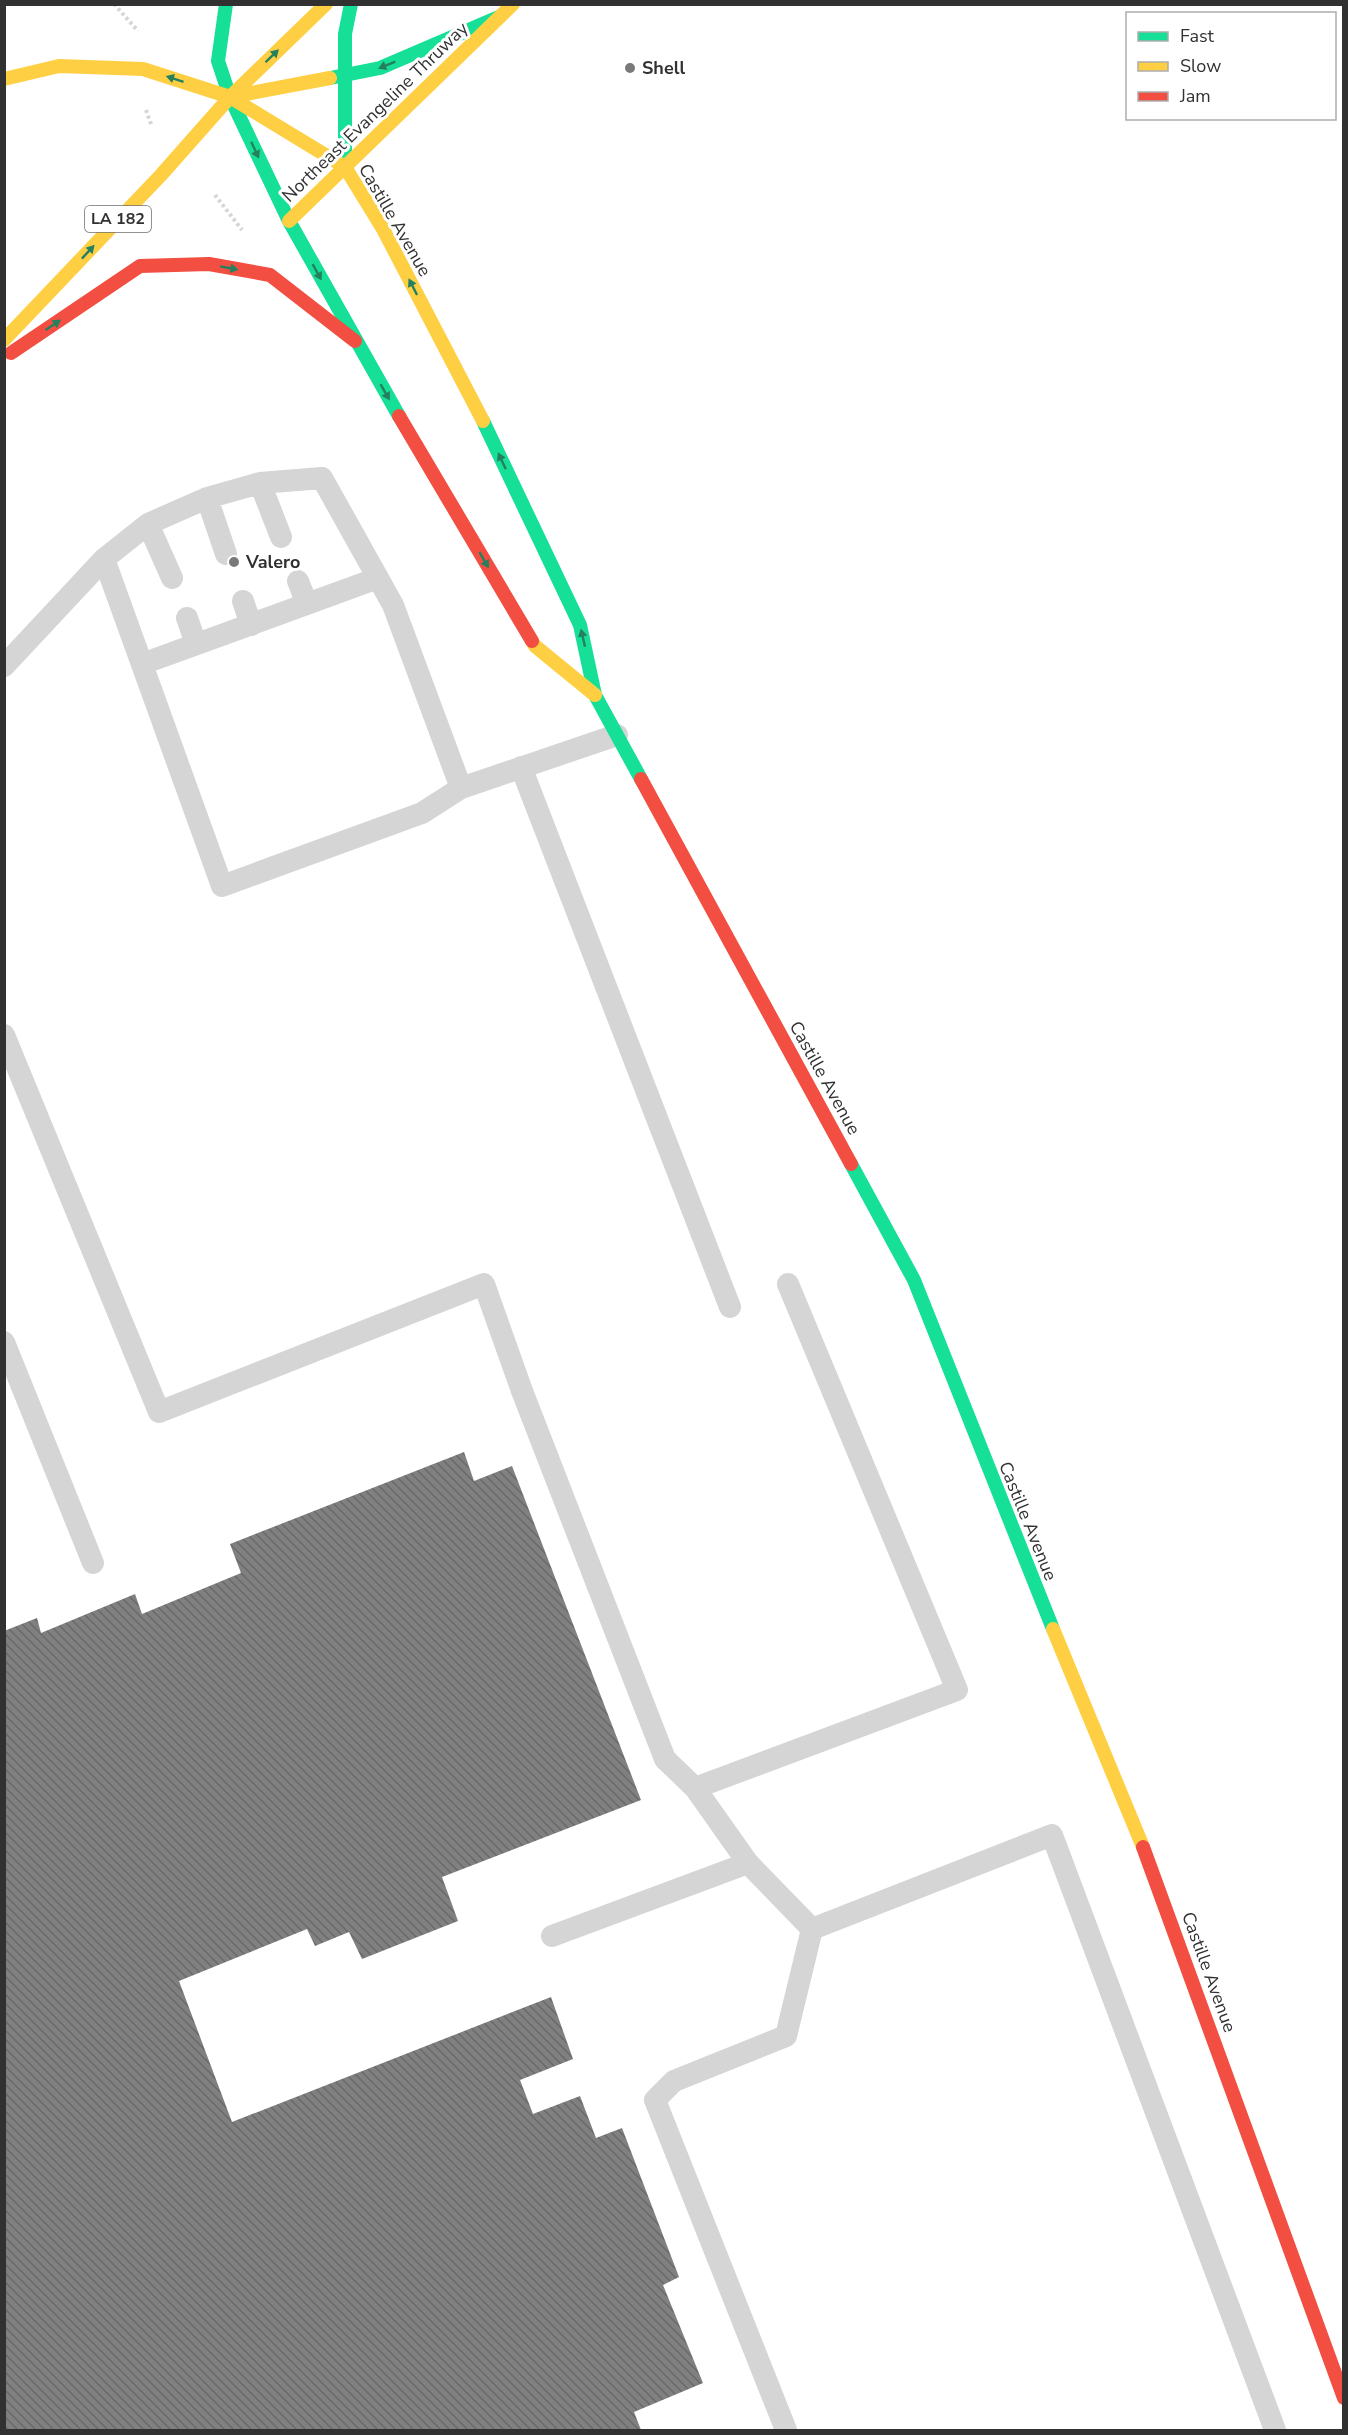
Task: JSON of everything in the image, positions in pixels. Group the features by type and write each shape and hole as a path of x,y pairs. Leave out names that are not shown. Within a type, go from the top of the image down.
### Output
{"main road":[{"path":"226,4 218,61 230,97"},
{"name":"LA 182","path":"4,340 161,175 230,97 326,4"},
{"path":"345,167 345,34 351,4"},
{"name":"Northeast Evangeline Thruway","path":"289,221 513,4"},
{"path":"4,79 59,66 143,69 230,97 380,68 499,17"},
{"name":"Castille Avenue","path":"230,97 345,167 383,229 491,436 580,625 595,695 914,1280 1044,1608 1105,1751 1160,1890 1344,2398"},
{"name":"Castille Avenue","path":"230,97 289,221 356,341 535,646 595,695"},
{"path":"4,357 140,266 209,264 270,275 356,341"}],"lane":[{"path":"4,666 104,559 148,524 207,498 260,483 322,478 393,605 461,788"},
{"path":"260,483 281,537"},
{"path":"207,498 226,554"},
{"path":"148,524 172,578"},
{"path":"104,559 222,886 422,813 461,788 617,735"},
{"path":"142,664 378,578"},
{"path":"298,581 307,604"},
{"path":"243,601 250,625"},
{"path":"187,618 196,645"},
{"path":"521,767 730,1307"},
{"path":"4,1035 159,1412 484,1284 522,1391 665,1759 695,1788 748,1863 812,1929"},
{"path":"695,1788 957,1690 788,1284"},
{"path":"4,1342 93,1563"},
{"path":"812,1929 1052,1835 1275,2430"},
{"path":"552,1936 748,1863"},
{"path":"786,2430 655,2100 674,2081 786,2036 812,1929"}],"path":[{"path":"114,4 141,35"},
{"path":"215,195 243,232"}],"building":[{"path":"464,1452 474,1481 512,1466 641,1800 442,1877 458,1921 362,1959 349,1932 315,1946 307,1929 179,1981 232,2122 551,1997 573,2059 520,2080 533,2114 580,2096 596,2138 622,2128 679,2277 663,2285 703,2383 634,2412 641,2430 4,2430 4,1631 37,1618 41,1633 135,1594 142,1614 241,1573 230,1544"}],"traffic: fast":[{"path":"226,4 218,61 230,97"},
{"path":"345,167 345,34 351,4"},
{"path":"330,78 380,68 499,17"},
{"path":"230,97 289,221 399,416"},
{"path":"483,421 580,625 595,695 641,779"},
{"path":"851,1164 914,1280 1053,1629"}],"traffic: slow":[{"path":"4,340 161,175 230,97 326,4"},
{"path":"289,221 513,4"},
{"path":"4,79 59,66 143,69 230,97 330,78"},
{"path":"230,97 345,167 383,229 483,421"},
{"path":"532,641 535,646 595,695"},
{"path":"1053,1629 1143,1847"}],"traffic: jam":[{"path":"11,353 140,266 209,264 270,275 355,341"},
{"path":"399,416 532,641"},
{"path":"641,779 851,1164"},
{"path":"1143,1847 1344,2398"}],"place":[{"name":"Shell","path":"630,68"},
{"name":"Valero","path":"234,562"}]}
